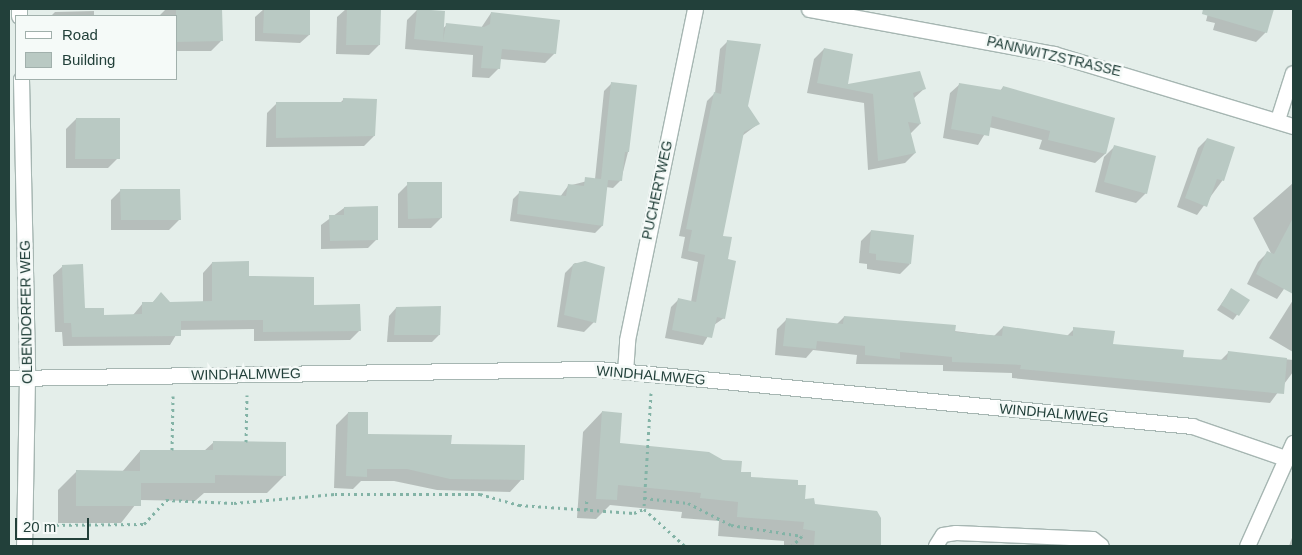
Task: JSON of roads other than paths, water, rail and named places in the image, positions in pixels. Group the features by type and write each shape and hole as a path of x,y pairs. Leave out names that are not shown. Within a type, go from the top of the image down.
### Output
{"street":[{"name":"PUCHERTWEG","path":"625,372 627,340 695,9"},
{"name":"PANNWITZSTRASSE","path":"809,9 1054,54 1293,126"},
{"name":"OLBENDORFER WEG","path":"21,80 27,377 24,546"},
{"name":"WINDHALMWEG","path":"9,378 625,372 1192,426 1285,458"},
{"path":"1247,546 1293,443"}],"lane":[{"path":"1278,120 1293,73"},
{"path":"936,546 943,535 956,532 1093,539 1102,546"}]}
